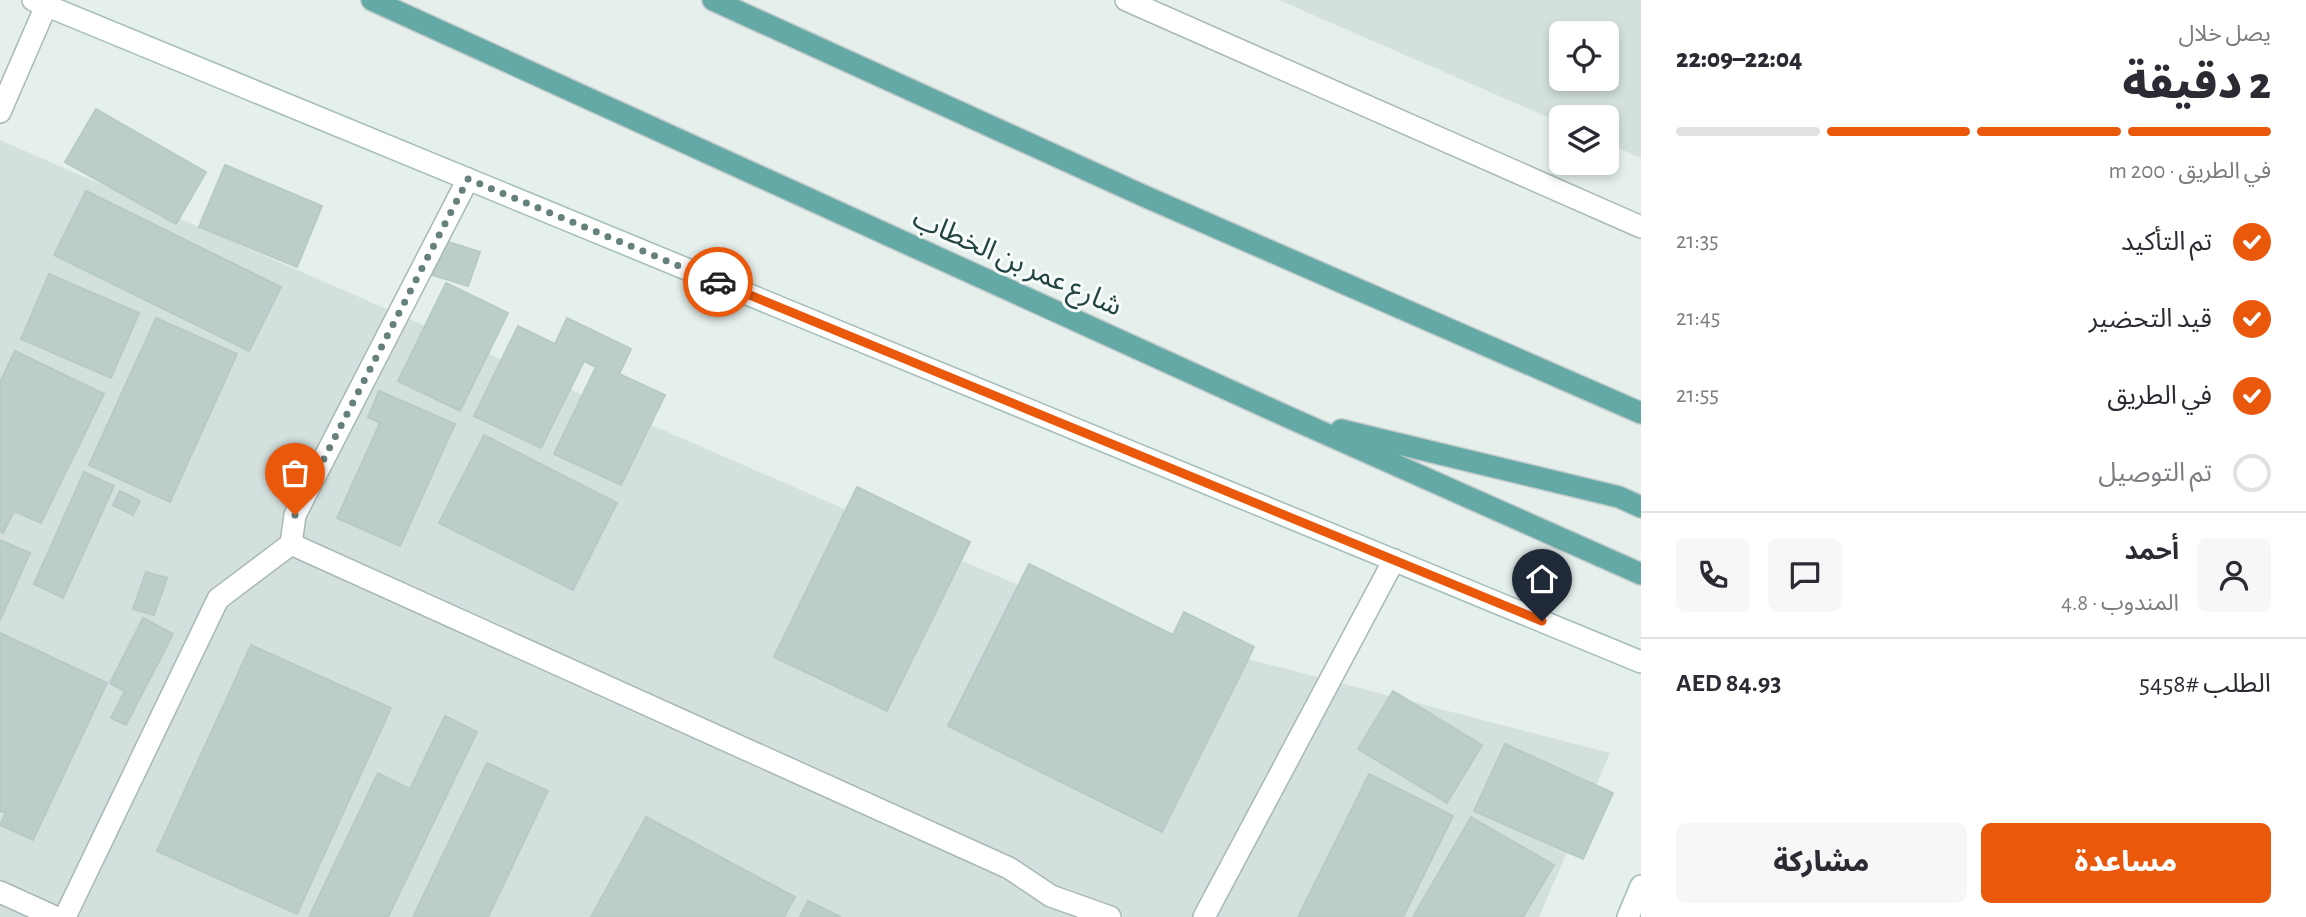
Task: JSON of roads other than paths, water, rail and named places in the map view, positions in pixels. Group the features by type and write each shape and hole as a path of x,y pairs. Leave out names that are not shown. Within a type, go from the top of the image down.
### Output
{"main road":[{"name":"شارع عمر بن الخطاب","path":"372,0 1288,417 1641,574"},
{"path":"713,0 1144,196 1641,413"},
{"path":"1288,417 1619,497 1641,507"}],"street":[{"path":"1126,0 1641,227"},
{"path":"0,112 40,3 1641,662"},
{"path":"65,917 218,598 291,544 295,515 468,179"},
{"path":"291,544 1009,868 1051,896 1110,917"},
{"path":"1204,917 1394,560"},
{"path":"1628,917 1641,886"},
{"path":"0,892 55,917"}]}
